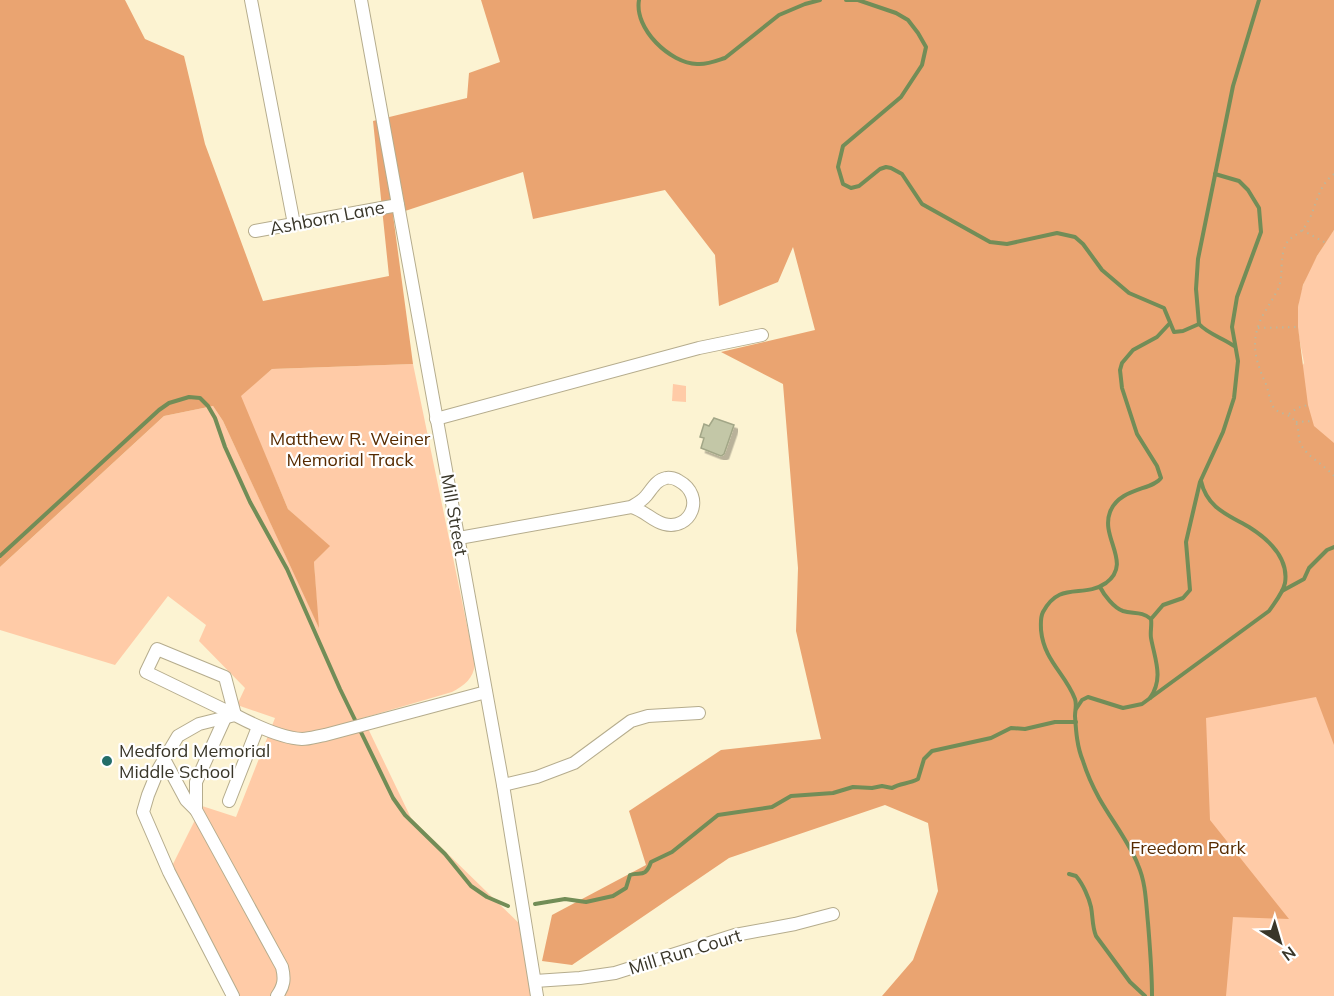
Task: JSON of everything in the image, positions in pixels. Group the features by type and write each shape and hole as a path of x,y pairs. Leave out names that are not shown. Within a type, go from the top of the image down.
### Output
{"street":[{"path":"251,0 294,224"},
{"name":"Mill Street","path":"361,0 503,785 537,996"},
{"name":"Ashborn Lane","path":"255,231 398,204"},
{"path":"436,419 699,348 762,335"},
{"path":"459,538 631,507 641,509 663,524 676,524 687,518 694,508 693,494 685,484 676,479 666,478 653,485 645,498 631,507"},
{"path":"196,810 196,782 230,717 225,677 157,649 146,672 230,717 301,739 352,729 486,692"},
{"path":"503,785 537,777 573,763 631,721 656,715 699,713"},
{"path":"230,717 199,724 178,736 164,759 144,807 145,819 169,872 233,996"},
{"path":"229,801 258,727"},
{"path":"164,759 186,800 196,810 282,967 285,977 278,996"},
{"name":"Mill Run Court","path":"535,981 615,973 735,935 795,924 833,914"}],"path":[{"path":"1334,174 1319,192 1302,230 1293,236 1286,246 1281,266 1280,285 1258,328 1254,343 1258,369 1270,392 1273,406 1296,422 1299,442 1305,451 1334,476"},
{"path":"1302,230 1326,243"},
{"path":"1258,328 1298,327"},
{"path":"1289,415 1298,408 1308,405"},
{"path":"1296,422 1313,421"}],"green space":[{"path":"0,0 125,0 145,39 184,56 205,144 263,301 389,276 373,121 467,98 469,73 500,62 481,0 1334,0 1334,230 1317,256 1303,285 1298,307 1298,327 1308,405 1314,426 1334,443 1334,745 1316,697 1206,718 1210,820 1289,919 1233,917 1226,996 882,996 913,960 938,891 928,823 885,805 729,858 572,965 542,961 552,915 646,865 629,811 721,750 821,739 796,631 798,568 783,384 721,352 815,330 793,247 778,282 719,306 715,255 665,190 533,219 523,172 393,215 413,364 272,369 241,396 288,509 330,546 314,562 319,628 223,421 213,406 164,416 0,567"},
{"name":"Freedom Park","path":"1334,230 1334,996 948,996 1304,363 1297,321 1300,297 1311,267"},
{"name":"Matthew R. Weiner Memorial Track","path":"413,364 475,664 468,681 452,692 363,718 411,818 530,934 541,996 233,996 166,878 202,806 236,817 275,718 237,705 245,688 199,641 206,625 168,596 115,665 0,630 0,567 164,416 213,406 223,421 318,625 314,562 329,546 288,509 240,396 272,369"},
{"path":"673,384 686,386 686,402 672,401"}],"building":[{"path":"714,418 734,425 724,454 721,456 701,448 704,438 700,437 704,424 709,426"}],"waterway":[{"path":"639,0 642,22 656,42 676,58 701,64 725,58 779,15 820,0"},
{"path":"846,0 858,0 896,13 908,20 926,47 922,65 901,97 843,146 838,167 843,184 851,188 859,186 880,169 891,168 902,174 922,204 990,242 1007,244 1057,233 1075,237 1102,270 1129,293 1164,308 1174,332 1199,324"},
{"path":"1234,346 1199,324 1196,289 1198,259 1233,86 1259,0"},
{"path":"1150,698 1158,676 1151,638 1151,619 1163,605 1183,598 1190,590 1186,542 1200,482 1223,432 1234,398 1238,361 1232,327 1237,297 1261,232 1259,208 1248,190 1239,181 1215,174"},
{"path":"1152,996 1146,901 1141,872 1130,848 1088,776 1078,745 1075,699 1046,650 1041,630 1041,616 1057,596 1097,588 1114,575 1117,567 1109,531 1110,512 1121,498 1161,478 1157,466 1137,434 1122,388 1120,370 1122,363 1133,350 1157,337 1170,323"},
{"path":"0,556 159,410 169,403 189,397 200,398 215,418 225,447 250,502 287,569 340,689 393,798 405,815 445,854 471,886 487,897 508,906"},
{"path":"1076,709 1082,700 1088,697 1123,708 1142,704 1269,611 1281,594 1285,583 1284,565 1276,550 1249,527 1219,510 1208,498 1201,481"},
{"path":"1282,591 1304,579 1309,568 1327,550 1334,547"},
{"path":"1100,587 1116,607 1127,612 1148,616 1151,619"},
{"path":"535,904 565,899 586,902 613,896 626,888 630,875 647,871 651,862 672,852 718,815 772,807 791,796 833,793 853,787 892,788 918,779 924,759 932,751 991,738 1011,728 1025,729 1055,722 1076,722"},
{"path":"1069,874 1076,876 1087,895 1096,936 1130,982 1145,996"}],"place":[{"name":"Medford Memorial Middle School","path":"107,761"}]}
